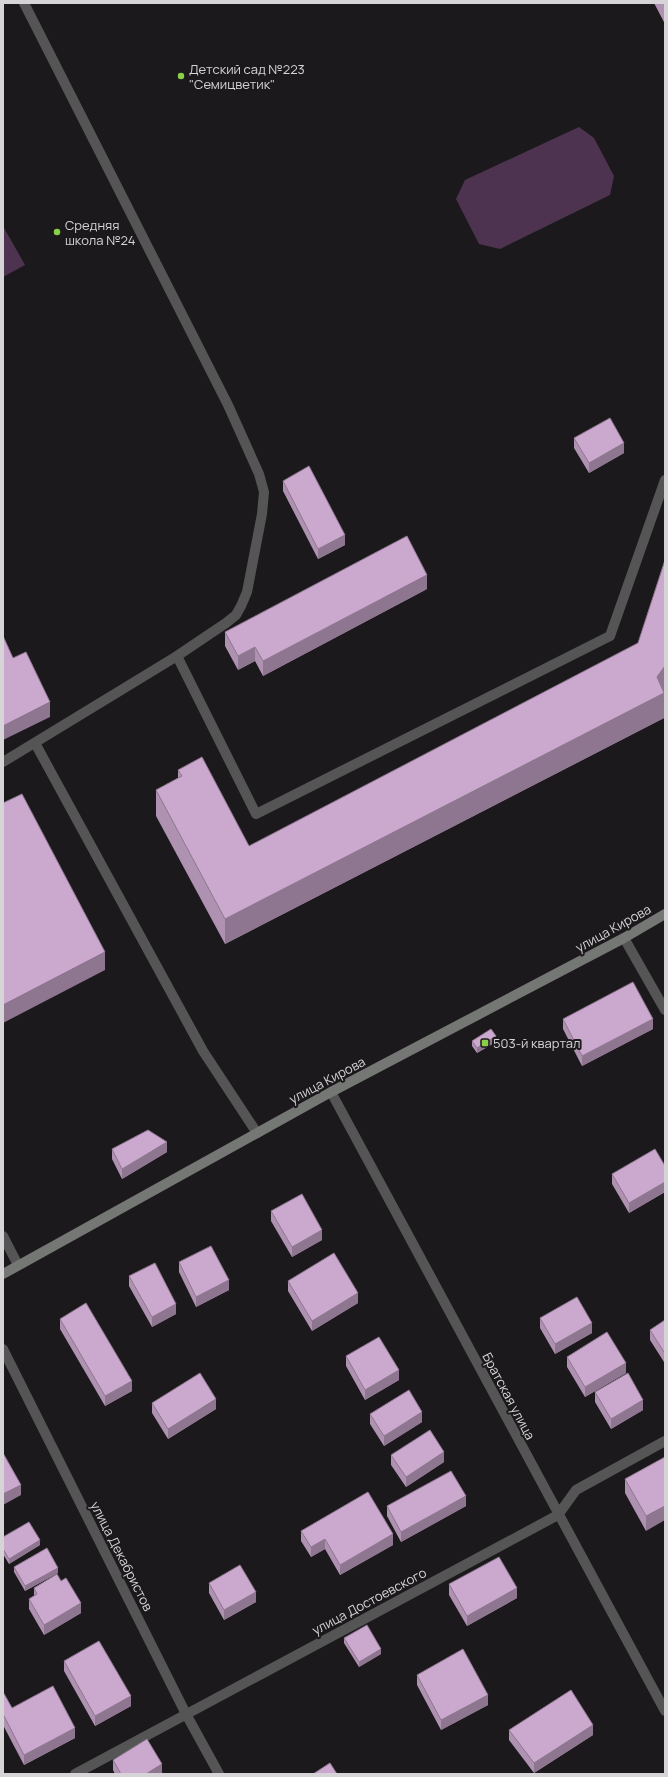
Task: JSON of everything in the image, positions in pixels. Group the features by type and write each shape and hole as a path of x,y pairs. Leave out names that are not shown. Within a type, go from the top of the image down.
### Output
{"main road":[{"name":"улица Кирова","path":"3,1274 331,1092 624,938 665,914"}],"street":[{"path":"3,762 177,656 236,615 247,592 262,514 264,492 259,474 228,405 24,3"},
{"path":"177,656 256,814 610,636 665,480"},
{"path":"35,743 204,1050 256,1133"},
{"path":"624,938 665,1010"},
{"name":"Братская улица","path":"331,1092 665,1712"},
{"path":"3,1236 18,1265"},
{"name":"улица Декабристов","path":"3,1349 186,1714 219,1774"},
{"name":"улица Достоевского","path":"75,1774 558,1515 576,1490 665,1441"}],"shaded area":[{"path":"579,127 594,138 614,176 610,195 500,249 479,244 456,199 465,180"},
{"path":"3,226 25,265 3,277"}],"building":[{"path":"610,418 624,443 589,463 574,438"},
{"path":"309,466 345,535 318,549 283,481"},
{"path":"407,536 427,575 263,661 255,647 238,656 225,632"},
{"path":"665,560 665,666 657,677 664,693 225,919 156,790 182,776 178,770 202,757 249,846 638,643"},
{"path":"3,636 13,658 26,652 50,702 3,726"},
{"path":"22,794 105,952 3,1005 3,803"},
{"path":"633,982 653,1019 582,1056 563,1019"},
{"path":"491,1029 496,1036 477,1048 472,1041"},
{"path":"148,1130 167,1142 122,1169 112,1149"},
{"path":"655,1149 665,1166 665,1182 629,1203 612,1174"},
{"path":"302,1194 322,1230 292,1247 271,1211"},
{"path":"211,1246 229,1280 196,1297 179,1262"},
{"path":"334,1253 358,1293 312,1321 288,1281"},
{"path":"155,1263 176,1304 152,1317 129,1276"},
{"path":"577,1297 592,1323 555,1344 540,1318"},
{"path":"86,1303 132,1381 105,1396 60,1319"},
{"path":"665,1320 665,1351 664,1352 650,1330"},
{"path":"607,1332 626,1363 585,1387 567,1357"},
{"path":"379,1337 399,1370 365,1390 346,1356"},
{"path":"200,1373 216,1399 168,1429 152,1403"},
{"path":"628,1373 643,1400 611,1419 595,1392"},
{"path":"409,1390 422,1412 384,1436 370,1414"},
{"path":"430,1430 444,1452 406,1477 391,1455"},
{"path":"3,1453 21,1485 3,1494"},
{"path":"665,1457 665,1506 646,1516 625,1479"},
{"path":"451,1471 466,1496 401,1532 387,1506"},
{"path":"368,1492 393,1534 340,1565 325,1539 311,1547 301,1531"},
{"path":"29,1522 40,1540 9,1559 3,1549 3,1537"},
{"path":"47,1548 58,1568 25,1586 14,1567"},
{"path":"499,1557 517,1588 467,1616 449,1584"},
{"path":"240,1565 256,1592 224,1610 209,1583"},
{"path":"57,1574 61,1581 66,1578 81,1603 44,1625 29,1599 37,1594 34,1588"},
{"path":"367,1625 381,1649 359,1662 344,1638"},
{"path":"99,1641 131,1696 95,1716 64,1661"},
{"path":"463,1649 488,1695 441,1720 417,1675"},
{"path":"53,1686 75,1728 24,1755 3,1714 3,1692 12,1708"},
{"path":"571,1690 593,1725 534,1763 509,1730"},
{"path":"147,1739 162,1764 146,1774 121,1774 113,1760"},
{"path":"330,1763 337,1774 313,1774"}],"place":[{"name":"Детский сад №223 \"Семицветик\"","path":"181,76"},
{"name":"Средняя школа №24","path":"57,232"},
{"name":"503-й квартал","path":"485,1043"}]}
